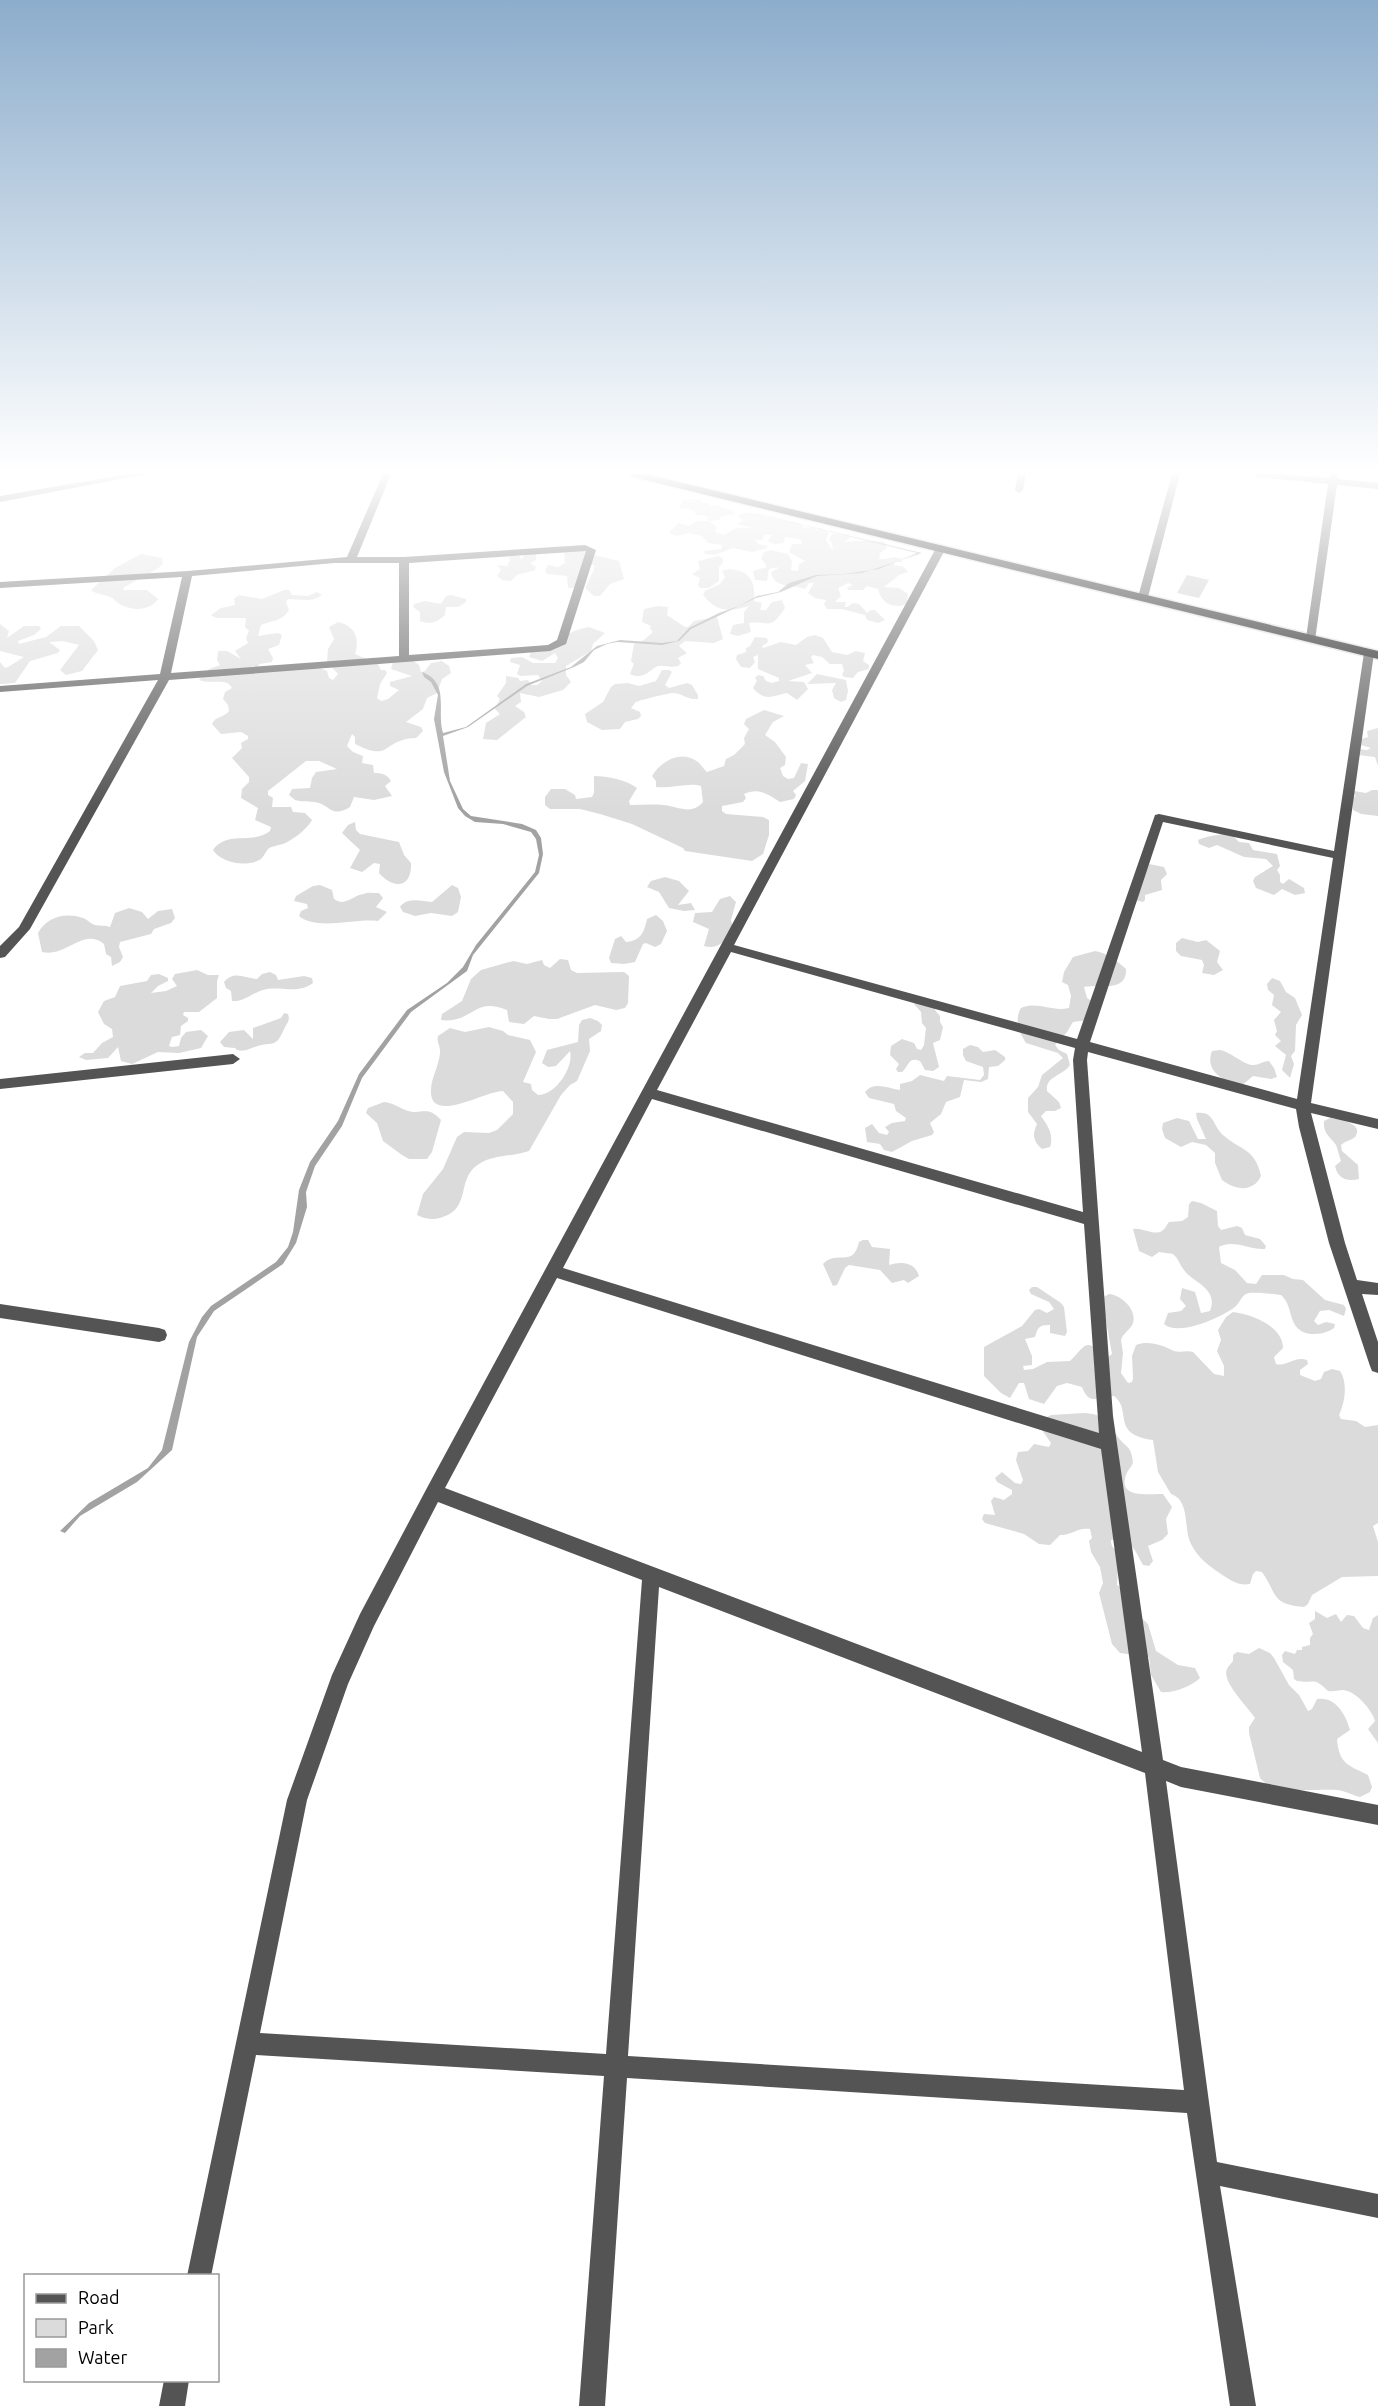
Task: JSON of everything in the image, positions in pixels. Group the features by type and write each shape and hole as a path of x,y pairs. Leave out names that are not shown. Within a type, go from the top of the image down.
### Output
{"highway":[{"path":"1099,586 1374,654"}],"street":[{"path":"0,954 24,929 165,677 185,586"},
{"path":"404,586 404,658"},
{"path":"0,689 550,648 562,642 580,586"},
{"path":"199,2274 297,1800 330,1704 367,1620 434,1492 921,586"},
{"path":"1143,597 1146,586"},
{"path":"1311,638 1318,586"},
{"path":"1374,654 1339,856 1303,1106 1306,1127 1337,1243 1378,1366"},
{"path":"1243,2406 1196,2102 1154,1767 1109,1444 1090,1220 1080,1060 1082,1045 1159,818 1339,856"},
{"path":"728,946 1303,1106 1378,1124"},
{"path":"0,1084 233,1059"},
{"path":"649,1093 1090,1220"},
{"path":"553,1270 1109,1444"},
{"path":"1352,1286 1378,1290"},
{"path":"0,1311 159,1335"},
{"path":"434,1492 1180,1777 1378,1815"},
{"path":"592,2406 651,1575"},
{"path":"247,2043 1196,2102"},
{"path":"1206,2171 1378,2206"},
{"path":"172,2406 177,2382"}],"green space":[{"path":"95,586 126,586 123,588 124,590 147,590 158,599 150,606 134,609 91,590"},
{"path":"608,586 600,596 594,596 585,588"},
{"path":"715,586 753,586 754,601 762,603 760,610 766,610 772,602 782,600 785,608 772,623 749,623 751,632 738,636 730,634 733,625 744,623 744,612 749,606 725,610 719,608 703,595 705,591"},
{"path":"812,586 841,586 838,588 841,596 835,602 846,602 845,607 853,603 859,604 867,613 875,610 885,620 878,623 867,620 865,615 842,609 827,609 824,604 826,600 815,598 808,593"},
{"path":"867,586 863,590 848,590 847,588"},
{"path":"868,586 899,588 908,594 907,604 897,606 885,602 878,589"},
{"path":"289,590 292,595 308,596 317,592 322,595 310,600 288,599 286,602 289,610 286,614 280,619 261,625 258,636 278,633 282,635 279,645 268,649 273,658 272,662 260,664 257,667 310,666 327,671 329,678 333,680 338,674 327,662 328,649 334,639 329,627 338,622 349,626 355,634 357,643 355,654 378,664 381,670 387,673 380,684 377,698 381,701 388,699 399,690 390,686 390,682 412,676 391,669 393,662 412,660 419,665 421,672 425,671 431,663 442,661 449,666 451,673 442,679 437,693 427,698 423,709 406,722 421,727 423,731 416,738 405,739 382,751 376,751 355,744 355,737 352,734 347,746 353,752 363,756 362,763 373,765 374,773 384,774 391,781 385,786 392,796 374,800 354,797 350,807 338,812 320,803 295,800 289,795 292,789 310,788 316,772 337,769 319,761 306,761 268,791 268,795 273,798 272,807 291,807 293,812 305,813 312,820 310,823 291,840 269,848 256,862 235,863 222,858 213,850 225,841 263,835 270,831 271,827 255,820 258,808 241,798 242,789 249,782 249,777 232,758 242,748 241,743 248,739 248,736 241,732 221,734 212,724 229,711 223,699 225,692 232,688 223,682 199,680 209,669 220,665 217,660 218,651 227,651 241,659 235,651 248,643 246,638 249,631 245,627 246,618 216,618 211,615 221,608 235,605 234,599 239,595 262,599"},
{"path":"446,596 466,599 466,602 458,607 446,607 445,615 437,621 427,623 420,621 420,612 413,607 414,604 425,601 441,604"},
{"path":"658,606 668,607 667,615 685,627 694,621 717,617 723,639 714,643 685,641 679,646 687,653 678,658 681,663 678,666 658,666 647,673 635,676 630,674 634,664 631,661 634,644 644,640 653,632 650,629 651,626 642,622 644,609"},
{"path":"0,624 9,631 7,638 24,626 39,626 41,629 34,635 18,641 19,644 46,637 61,626 79,626 94,641 98,650 82,671 66,675 60,670 79,645 63,641 49,642 60,650 58,653 30,661 15,683 0,684 0,662 5,668 24,657 0,651"},
{"path":"589,627 605,633 593,644 591,651 566,666 566,675 571,682 563,690 539,697 520,693 521,702 515,706 524,712 526,717 497,740 483,739 486,723 500,714 495,709 500,699 497,696 506,683 506,676 518,678 520,681 528,680 531,685 537,685 542,681 538,675 521,676 517,674 520,665 510,662 511,658 522,657 533,663 555,663 558,658 555,653 542,661 529,657 532,650 547,646 573,632"},
{"path":"815,635 823,638 832,652 847,655 856,651 865,653 863,661 869,665 869,669 858,672 853,678 844,677 842,664 830,664 822,657 813,655 811,657 814,663 805,665 812,673 788,681 804,682 808,689 797,700 787,693 769,697 761,695 753,688 758,675 772,683 779,681 779,678 758,669 758,655 753,657 755,662 750,668 741,667 736,659 737,655 746,652 746,648 750,646 755,637 767,638 768,642 762,646 763,648 781,642 796,645 807,637"},
{"path":"662,670 672,672 665,685 669,688 687,683 692,685 698,699 672,693 636,702 631,708 640,712 641,716 625,722 620,729 602,730 587,722 585,714 603,702 615,684 628,683 639,686 656,681"},
{"path":"817,674 846,680 848,691 846,700 841,702 834,698 832,690 836,683 807,684"},
{"path":"764,710 784,716 773,722 765,735 775,742 786,757 785,765 780,768 783,776 788,779 794,778 801,763 808,764 805,781 793,791 796,795 794,799 780,802 767,794 754,791 744,794 746,798 743,802 722,806 722,811 726,814 763,817 769,820 769,835 763,854 752,861 685,851 632,824 580,809 550,809 545,805 545,797 551,789 565,789 575,795 576,799 592,797 594,776 617,779 637,788 629,801 630,805 659,805 694,809 703,802 701,786 656,787 656,781 652,776 666,762 678,757 692,758 707,772 724,766 726,759 734,755 745,744 744,738 749,729 744,724 746,719"},
{"path":"1378,728 1378,766 1375,757 1358,755 1359,749 1371,748 1361,745 1361,739 1368,737 1367,731"},
{"path":"1378,790 1378,816 1361,814 1353,810 1352,797 1356,796 1353,794 1354,791 1366,793"},
{"path":"355,822 356,830 360,834 399,842 404,855 411,863 409,878 405,882 396,884 390,882 379,873 380,864 374,863 362,872 350,868 360,850 342,833 348,825"},
{"path":"1223,834 1233,836 1239,842 1249,843 1253,850 1277,854 1280,882 1283,884 1289,879 1304,888 1305,893 1295,895 1282,889 1274,895 1256,888 1253,881 1255,877 1273,866 1266,859 1244,857 1217,845 1209,848 1199,844 1198,840"},
{"path":"1149,864 1164,867 1167,874 1161,880 1162,890 1145,895 1143,902 1135,900"},
{"path":"665,877 679,881 689,891 678,905 691,903 695,910 684,911 669,908 659,892 647,887 651,881"},
{"path":"320,885 332,890 334,899 342,902 365,893 379,893 383,898 376,907 387,912 378,921 315,923 306,920 299,916 301,911 308,908 307,904 294,901 296,896 313,886"},
{"path":"452,885 458,888 461,897 458,912 452,916 431,913 415,916 403,912 400,907 410,901 432,902"},
{"path":"730,896 736,902 731,920 733,928 725,940 718,945 704,946 709,929 693,922 695,913 712,912 720,899"},
{"path":"129,908 142,912 148,919 158,911 172,909 175,918 171,923 154,929 151,934 120,942 119,947 123,957 120,962 112,966 111,957 106,954 104,944 96,940 81,941 51,953 42,952 38,933 51,920 63,916 76,916 95,925 110,927 115,913"},
{"path":"656,915 663,921 667,931 661,944 655,947 643,944 635,962 611,963 609,958 615,939 621,936 626,942 635,940 643,932 647,919"},
{"path":"1182,938 1198,942 1206,940 1220,951 1217,962 1223,970 1214,975 1202,973 1204,965 1202,960 1181,956 1176,951 1176,943"},
{"path":"1095,951 1108,955 1123,966 1126,969 1125,977 1122,982 1111,986 1084,987 1087,998 1093,1002 1088,1020 1073,1022 1055,1045 1067,1054 1070,1065 1047,1086 1047,1091 1059,1102 1061,1108 1046,1111 1041,1116 1051,1135 1050,1147 1042,1149 1034,1138 1037,1124 1028,1112 1028,1098 1038,1087 1042,1075 1063,1058 1058,1053 1026,1043 1018,1026 1019,1012 1021,1008 1027,1006 1069,1008 1071,996 1068,985 1062,982 1064,972 1073,957"},
{"path":"560,959 568,960 571,970 577,973 624,972 629,976 628,1003 625,1008 616,1010 595,1005 557,1019 534,1016 524,1024 509,1022 507,1010 487,1006 460,1018 441,1020 442,1014 462,1001 471,979 481,970 513,961 527,964 542,960 544,965 550,968"},
{"path":"197,970 208,975 219,975 217,998 199,1012 184,1012 183,1015 188,1018 188,1021 181,1026 180,1035 172,1037 169,1046 179,1046 186,1032 201,1030 208,1036 201,1048 179,1053 158,1052 132,1064 121,1061 118,1047 108,1058 86,1060 79,1057 85,1053 93,1053 102,1043 113,1037 112,1029 104,1024 98,1012 104,1001 115,997 120,986 147,981 151,975 159,974 168,978 168,981 151,993 166,991 177,986 172,979 175,974"},
{"path":"270,972 276,975 278,980 304,976 312,978 313,983 307,987 295,989 263,990 232,1001 231,991 226,988 224,982 228,978 239,976 257,979 262,974"},
{"path":"1272,978 1280,981 1286,992 1295,998 1302,1015 1296,1025 1295,1051 1291,1056 1294,1064 1290,1078 1282,1070 1286,1055 1275,1046 1281,1041 1275,1035 1277,1031 1274,1020 1281,1012 1272,1005 1274,995 1268,990 1267,984"},
{"path":"924,997 934,1002 943,1027 940,1040 933,1043 939,1067 933,1071 925,1070 920,1061 913,1060 902,1072 898,1072 896,1069 899,1064 890,1055 891,1046 902,1039 914,1043 917,1049 921,1050 924,1045 926,1028 922,1023 921,1012 914,1004"},
{"path":"284,1013 288,1014 288,1021 279,1039 274,1043 242,1051 224,1047 220,1042 229,1032 244,1030 253,1039 253,1028 281,1018"},
{"path":"590,1018 602,1025 601,1031 589,1039 590,1051 577,1081 561,1095 529,1151 491,1159 479,1164 467,1178 461,1201 450,1214 434,1219 417,1215 423,1194 443,1169 457,1137 464,1132 489,1133 497,1130 513,1114 513,1102 503,1091 449,1106 439,1105 433,1100 431,1085 440,1053 438,1036 450,1028 465,1032 489,1027 508,1035 530,1040 536,1052 523,1082 531,1084 532,1090 538,1095 551,1091 557,1086 569,1065 570,1051 556,1066 548,1067 542,1063 547,1050 578,1042 579,1025 582,1020"},
{"path":"970,1045 978,1047 983,1052 995,1050 1005,1057 1005,1060 998,1066 989,1067 988,1079 981,1082 964,1080 960,1097 946,1102 941,1114 930,1123 934,1132 932,1135 912,1141 892,1152 884,1150 880,1144 867,1142 865,1128 872,1124 879,1133 887,1135 889,1132 885,1127 892,1123 905,1121 906,1118 896,1111 894,1104 869,1098 865,1092 877,1086 900,1090 900,1084 912,1081 920,1075 944,1081 947,1076 980,1080 984,1075 983,1067 966,1061 963,1055 963,1049"},
{"path":"1220,1050 1250,1065 1269,1061 1277,1077 1271,1079 1253,1076 1241,1086 1229,1082 1218,1075 1211,1065 1212,1051"},
{"path":"384,1102 408,1111 432,1113 441,1120 432,1152 427,1159 409,1159 383,1141 377,1123 366,1113 368,1108"},
{"path":"1196,1113 1210,1116 1223,1135 1251,1155 1261,1176 1258,1181 1249,1187 1232,1186 1222,1180 1215,1163 1215,1153 1206,1145 1192,1142 1181,1147 1165,1138 1163,1123 1177,1118 1189,1121 1198,1139 1206,1139"},
{"path":"1330,1118 1339,1119 1356,1128 1355,1137 1341,1145 1342,1151 1358,1165 1359,1179 1351,1180 1341,1177 1336,1170 1335,1166 1341,1161 1336,1145 1326,1132 1324,1125 1324,1121"},
{"path":"1192,1201 1217,1211 1218,1226 1221,1230 1237,1226 1242,1228 1245,1235 1260,1239 1266,1246 1265,1249 1236,1244 1219,1247 1221,1263 1235,1270 1247,1283 1256,1284 1262,1275 1284,1275 1303,1280 1325,1300 1344,1305 1346,1309 1344,1316 1329,1310 1320,1311 1314,1321 1318,1325 1326,1322 1335,1324 1334,1328 1323,1333 1311,1334 1303,1332 1294,1324 1288,1306 1281,1295 1251,1293 1245,1295 1230,1310 1200,1324 1179,1328 1164,1324 1168,1313 1181,1311 1186,1306 1180,1299 1182,1288 1195,1292 1201,1313 1210,1311 1211,1297 1204,1287 1188,1275 1173,1254 1159,1252 1152,1257 1139,1251 1133,1229 1160,1232 1169,1222 1182,1221 1188,1217 1189,1204"},
{"path":"868,1240 872,1247 890,1249 889,1265 898,1263 911,1265 919,1276 908,1283 904,1280 892,1283 880,1270 849,1265 845,1268 837,1285 833,1286 823,1264 834,1258 853,1255 859,1242"},
{"path":"1037,1287 1061,1303 1064,1307 1067,1332 1065,1336 1050,1333 1050,1325 1041,1326 1035,1337 1025,1339 1032,1356 1032,1365 1023,1366 1024,1370 1033,1369 1047,1362 1070,1361 1087,1345 1108,1357 1112,1354 1102,1298 1109,1294 1123,1300 1133,1313 1133,1323 1121,1340 1123,1353 1121,1373 1128,1383 1132,1382 1133,1378 1132,1356 1136,1345 1146,1343 1160,1345 1176,1352 1193,1352 1214,1374 1224,1376 1224,1366 1217,1351 1221,1340 1218,1330 1226,1317 1233,1312 1257,1318 1278,1333 1283,1348 1274,1357 1276,1364 1280,1365 1298,1359 1307,1360 1308,1364 1300,1370 1300,1375 1315,1381 1321,1379 1324,1372 1332,1369 1340,1371 1345,1387 1339,1415 1341,1419 1356,1421 1365,1427 1378,1425 1378,1523 1373,1526 1378,1542 1378,1576 1342,1577 1312,1595 1304,1607 1280,1601 1262,1572 1256,1571 1253,1574 1250,1584 1233,1581 1209,1566 1194,1549 1189,1538 1184,1509 1177,1498 1171,1494 1158,1472 1153,1440 1131,1433 1124,1421 1122,1408 1114,1396 1091,1399 1082,1387 1067,1383 1057,1386 1044,1404 1029,1399 1024,1383 1019,1383 1010,1398 1001,1393 984,1376 984,1347 1022,1326 1035,1310 1039,1309 1047,1313 1054,1309 1049,1302 1031,1294 1029,1290"},
{"path":"1084,1413 1101,1417 1129,1450 1133,1462 1126,1475 1126,1488 1137,1494 1163,1494 1172,1507 1166,1519 1168,1534 1162,1540 1148,1546 1153,1561 1149,1566 1143,1565 1135,1550 1128,1543 1118,1540 1111,1540 1111,1542 1112,1546 1119,1551 1117,1585 1122,1588 1134,1611 1148,1624 1156,1651 1178,1665 1195,1668 1200,1678 1182,1689 1161,1692 1151,1675 1149,1657 1120,1653 1112,1644 1099,1593 1103,1583 1100,1567 1091,1552 1090,1529 1060,1535 1050,1545 1039,1544 1024,1534 985,1523 982,1519 984,1514 995,1515 991,1501 994,1497 1004,1500 1012,1494 1012,1490 997,1482 995,1478 1002,1472 1015,1483 1021,1484 1023,1480 1016,1460 1018,1452 1028,1451 1034,1444 1049,1447 1051,1443 1042,1430 1047,1417"},
{"path":"1315,1611 1327,1618 1336,1614 1341,1622 1347,1615 1354,1616 1363,1628 1369,1630 1373,1618 1378,1615 1378,1743 1368,1729 1375,1721 1358,1697 1343,1690 1328,1691 1316,1682 1297,1681 1294,1679 1293,1670 1283,1662 1282,1655 1285,1651 1295,1654 1297,1650 1302,1650 1302,1647 1310,1645 1310,1638 1313,1634 1309,1623 1315,1619"},
{"path":"1259,1648 1270,1653 1274,1658 1289,1685 1299,1695 1308,1711 1312,1709 1317,1699 1329,1700 1339,1707 1350,1730 1337,1739 1340,1754 1350,1766 1368,1775 1372,1787 1370,1792 1360,1797 1337,1790 1285,1789 1267,1784 1260,1778 1249,1733 1249,1727 1255,1718 1231,1687 1226,1674 1227,1668 1233,1661 1233,1655 1237,1652 1249,1654"}],"water":[{"path":"785,586 794,586 781,592 756,598 691,629 679,641 662,645 617,642 607,644 594,650 584,662 527,686 468,727 443,736 450,781 463,809 471,816 522,824 536,830 541,838 543,854 539,873 473,955 467,971 411,1012 362,1078 342,1126 315,1166 306,1192 307,1207 296,1243 283,1264 214,1311 197,1337 172,1450 137,1482 80,1516 65,1533 60,1531 89,1503 148,1468 162,1450 189,1342 202,1317 211,1306 276,1262 288,1247 293,1232 299,1190 310,1162 338,1121 359,1074 407,1010 447,983 463,967 476,945 535,872 539,855 536,839 531,832 503,824 475,822 458,808 444,772 434,719 438,695 422,672 437,683 440,690 443,733 466,727 526,684 571,667 597,646 620,640 662,643 677,641 689,628 719,613 757,596 778,592"}],"building":[{"path":"1181,586 1206,586 1199,598 1177,593"}]}
